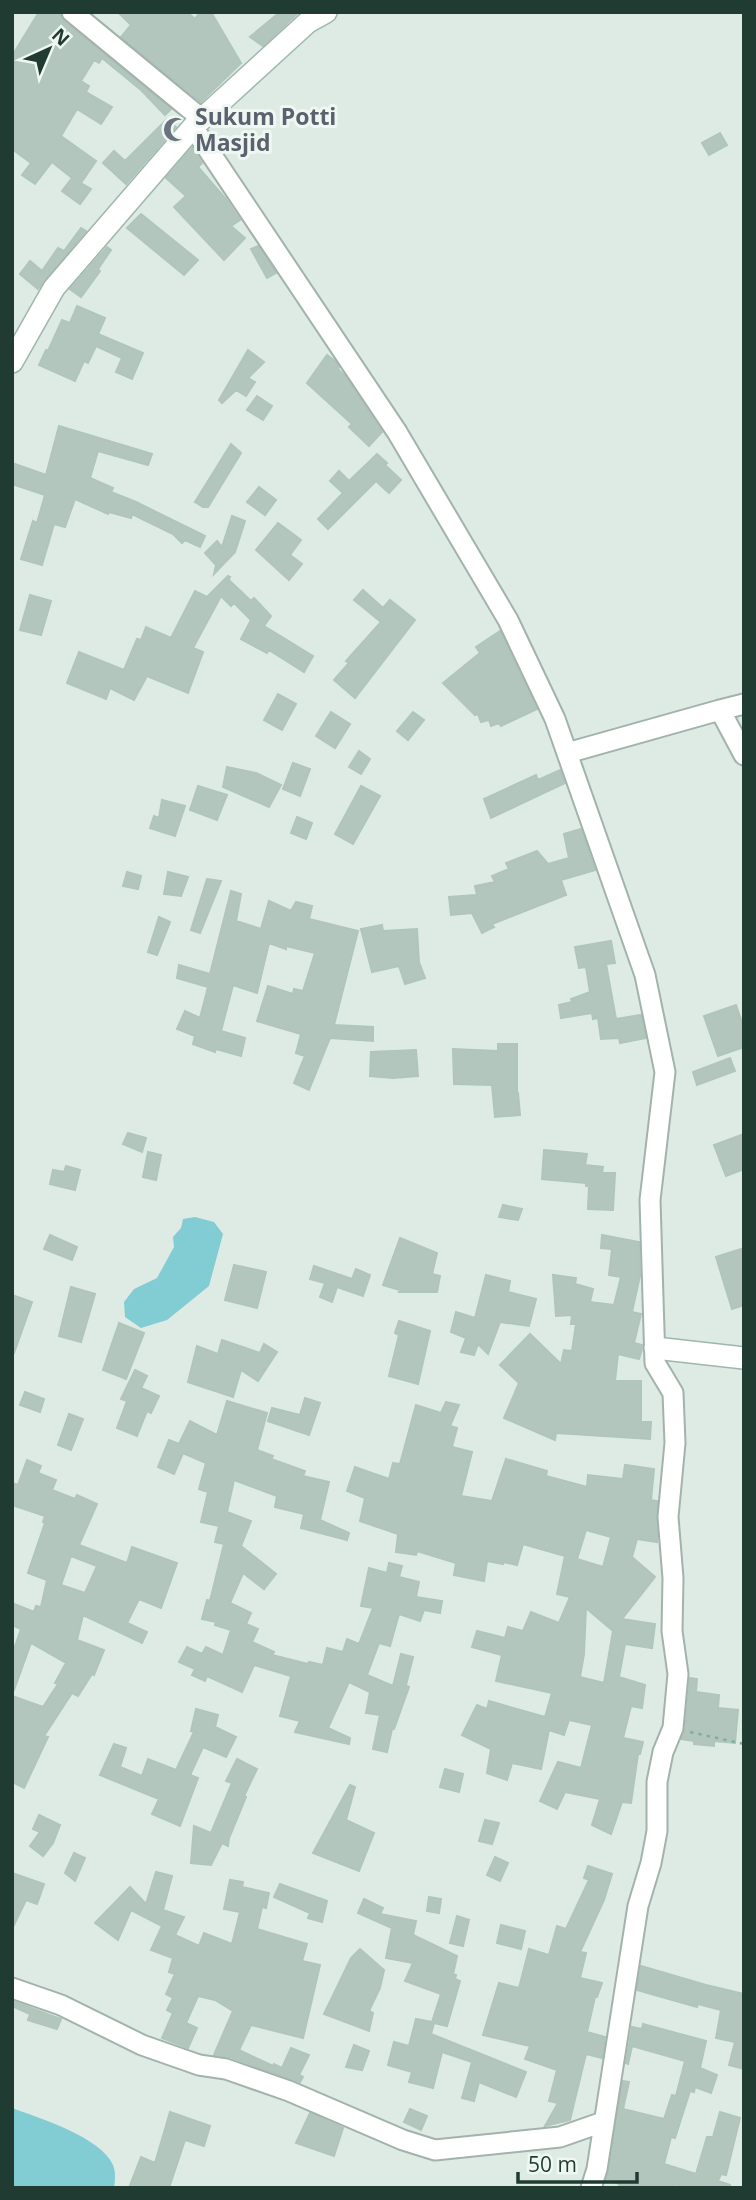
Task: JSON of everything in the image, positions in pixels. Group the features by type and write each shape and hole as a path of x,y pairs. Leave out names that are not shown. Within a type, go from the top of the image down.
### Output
{"street":[{"path":"72,12 197,123 397,432 508,620 555,719 645,975 665,1072 650,1200 655,1363 673,1393 675,1443 668,1517 673,1577 672,1631 678,1674 673,1728 663,1752 657,1782 657,1831 638,1906 597,2169 591,2188"},
{"path":"12,362 21,331 54,288 197,123 308,22 326,12"},
{"path":"567,754 744,704"},
{"path":"720,710 744,755"},
{"path":"654,1348 744,1358"},
{"path":"12,1988 61,2005 142,2045 199,2065 226,2069 289,2091 403,2140 435,2150 560,2137 603,2122"}],"path":[{"path":"673,1728 744,1744"}],"water":[{"path":"195,1217 214,1222 223,1234 209,1286 167,1320 141,1328 125,1317 124,1302 134,1289 157,1278 174,1247 173,1237 181,1228 183,1219"},
{"path":"12,2108 53,2123 96,2146 113,2165 114,2188 12,2186"}],"building":[{"path":"39,12 60,14 64,21 171,109 165,115 141,90 102,58 99,63 94,60 81,81 89,86 86,92 112,107 101,124 77,109 61,136 96,161 81,183 91,189 80,204 62,191 72,178 52,162 35,184 22,175 31,163 12,149 12,56"},
{"path":"118,12 187,12 195,19 200,12 211,12 241,63 201,102 121,37 131,25"},
{"path":"280,12 299,12 263,46 250,37"},
{"path":"167,119 176,127 126,184 103,163 114,151 125,161"},
{"path":"720,133 727,145 709,155 702,143"},
{"path":"192,148 202,163 198,167 240,220 231,226 245,238 224,260 174,207 186,196 166,178"},
{"path":"141,214 198,260 184,275 127,228"},
{"path":"81,228 86,231 38,289 20,274 30,261 42,271 58,248 64,251"},
{"path":"258,246 276,273 267,278 251,249"},
{"path":"107,247 111,250 81,297 70,289"},
{"path":"77,306 105,318 98,334 143,353 132,379 116,372 122,358 96,346 88,363 84,361 75,381 39,365 62,320 70,323"},
{"path":"248,350 264,362 248,378 255,382 246,396 236,390 222,403 219,400"},
{"path":"327,355 335,361 382,432 369,446 349,427 352,424 307,383"},
{"path":"257,396 272,406 263,420 247,410"},
{"path":"59,426 152,454 148,465 98,451 90,478 113,488 111,492 205,536 200,547 185,540 182,543 173,534 132,514 131,518 109,512 108,514 75,499 65,527 54,524 42,565 21,559 33,521 37,523 45,495 12,484 12,463 46,475"},
{"path":"231,444 241,453 208,507 203,507 195,502"},
{"path":"377,454 401,480 389,493 376,481 328,529 318,519 343,493 330,481 339,471 349,481"},
{"path":"259,487 276,500 265,515 247,502"},
{"path":"232,516 245,521 235,552 214,574 216,565 205,553 217,541 222,547"},
{"path":"278,523 301,540 290,555 302,564 289,580 256,550"},
{"path":"230,577 225,587 230,581 251,601 254,598 271,616 264,626 313,656 304,672 269,650 267,653 241,639 251,620 234,603 231,606 221,596 193,648 203,652 188,693 147,676 134,700 110,688 106,699 67,683 79,652 124,670 137,639 141,640 146,627 171,638 195,591 207,597"},
{"path":"363,590 383,608 390,600 415,620 355,698 334,680 349,663 346,661 381,622 354,600"},
{"path":"30,595 51,601 41,635 20,630"},
{"path":"500,631 537,709 501,726 499,723 491,726 489,720 481,722 478,714 475,715 443,683 480,653 476,647"},
{"path":"278,694 296,704 282,730 264,720"},
{"path":"331,712 350,724 335,748 316,736"},
{"path":"413,712 424,720 408,740 397,731"},
{"path":"359,751 370,759 361,774 349,767"},
{"path":"293,763 310,769 300,796 283,789"},
{"path":"227,767 256,773 281,785 269,807 223,787"},
{"path":"560,770 565,783 491,818 484,799 536,775 538,780"},
{"path":"198,786 227,795 217,820 190,810"},
{"path":"361,786 380,796 353,844 335,834"},
{"path":"162,800 185,806 175,836 150,828 154,816 159,818"},
{"path":"297,817 312,823 306,839 291,833"},
{"path":"581,829 595,870 561,880 566,895 492,924 494,927 482,933 472,913 451,915 449,897 477,895 475,886 495,882 492,876 509,869 506,863 537,851 548,864 569,858 564,834"},
{"path":"127,872 141,876 138,889 123,886"},
{"path":"168,872 188,877 181,896 164,894"},
{"path":"207,879 221,881 200,933 191,930"},
{"path":"231,891 241,894 236,921 261,929 269,901 291,911 296,902 312,906 309,919 358,931 334,1025 373,1027 373,1041 330,1038 309,1090 294,1083 305,1056 296,1053 301,1034 257,1021 268,986 293,994 294,989 303,991 315,953 286,946 286,949 269,943 257,993 233,985 221,1031 245,1038 241,1056 216,1049 215,1052 193,1044 195,1036 177,1029 185,1011 200,1018 208,987 177,978 179,965 210,974"},
{"path":"159,917 170,922 157,955 148,952"},
{"path":"382,925 383,931 417,929 419,962 425,978 405,984 399,966 372,972 361,929"},
{"path":"611,941 615,963 606,964 616,1019 641,1015 646,1038 620,1043 619,1038 601,1039 598,1018 593,1019 592,1013 561,1018 559,1005 572,1002 571,999 590,992 586,967 579,968 575,947"},
{"path":"736,1005 744,1028 744,1047 718,1056 704,1016"},
{"path":"498,1044 517,1044 520,1115 495,1117 492,1085 454,1084 453,1049 498,1051"},
{"path":"416,1050 418,1076 370,1076 371,1052"},
{"path":"730,1058 735,1071 697,1085 693,1072"},
{"path":"128,1133 146,1138 142,1152 123,1144"},
{"path":"744,1134 744,1169 726,1176 714,1145"},
{"path":"544,1150 587,1154 585,1165 603,1167 602,1173 615,1173 613,1210 588,1209 589,1186 586,1186 586,1183 542,1179"},
{"path":"148,1152 161,1155 156,1180 143,1177"},
{"path":"66,1166 80,1170 75,1190 50,1184 53,1170 64,1172"},
{"path":"503,1205 522,1209 518,1220 499,1217"},
{"path":"50,1235 77,1247 72,1260 44,1249"},
{"path":"602,1235 639,1242 640,1276 632,1312 641,1314 634,1343 642,1345 642,1349 639,1359 618,1354 615,1381 641,1381 641,1422 651,1422 650,1439 556,1433 555,1440 504,1418 519,1383 500,1365 530,1334 561,1364 564,1350 572,1351 576,1324 571,1324 572,1315 556,1316 553,1275 576,1278 575,1284 593,1289 590,1302 614,1305 621,1277 609,1275 612,1249 601,1248"},
{"path":"400,1238 437,1253 432,1274 440,1276 437,1292 399,1292 400,1290 383,1285"},
{"path":"744,1248 744,1305 732,1309 716,1257"},
{"path":"234,1265 266,1272 257,1308 225,1300"},
{"path":"314,1266 352,1279 356,1269 370,1275 363,1296 337,1287 332,1302 320,1297 325,1283 310,1279"},
{"path":"486,1275 510,1281 508,1292 536,1299 529,1326 500,1322 488,1354 478,1344 474,1355 461,1352 466,1338 451,1332 456,1312 475,1318"},
{"path":"71,1287 95,1294 81,1342 59,1336"},
{"path":"12,1295 32,1302 14,1353 12,1353"},
{"path":"399,1321 430,1331 418,1384 389,1376 399,1335 395,1333"},
{"path":"119,1323 144,1333 126,1379 103,1370"},
{"path":"222,1340 260,1353 264,1344 277,1352 258,1381 241,1370 233,1397 188,1382 197,1346 218,1354"},
{"path":"135,1370 147,1376 141,1388 159,1396 151,1413 147,1411 137,1436 117,1428 127,1401 121,1399"},
{"path":"25,1392 44,1399 40,1412 20,1405"},
{"path":"305,1398 320,1403 309,1435 268,1421 272,1408 300,1415"},
{"path":"227,1401 267,1413 257,1450 273,1456 271,1459 305,1471 303,1476 329,1482 320,1520 349,1533 347,1540 301,1528 304,1514 275,1507 277,1496 234,1480 227,1512 251,1521 241,1546 276,1574 264,1589 243,1573 230,1603 251,1613 246,1624 258,1629 252,1642 274,1652 272,1655 323,1665 327,1648 343,1652 347,1639 359,1644 373,1608 361,1606 369,1568 387,1573 389,1563 402,1566 399,1577 419,1582 416,1597 442,1601 440,1613 424,1610 420,1621 399,1614 390,1646 379,1643 367,1675 393,1686 401,1654 413,1657 406,1685 409,1687 392,1729 387,1752 373,1749 380,1715 366,1713 370,1692 349,1682 328,1728 350,1738 349,1744 295,1732 300,1721 280,1716 291,1676 254,1665 242,1692 207,1676 205,1681 192,1675 195,1669 179,1662 187,1647 202,1654 206,1647 223,1655 231,1630 215,1625 216,1622 202,1619 207,1600 210,1601 224,1544 215,1542 219,1526 201,1522 208,1492 199,1489 206,1463 183,1453 174,1474 158,1467 169,1440 179,1444 190,1421 217,1435"},
{"path":"446,1402 459,1405 450,1426 457,1428 452,1447 472,1452 461,1496 492,1501 506,1459 547,1471 546,1476 587,1487 588,1475 623,1479 625,1465 654,1469 651,1500 657,1501 657,1542 637,1539 632,1557 655,1577 622,1619 655,1624 652,1648 625,1644 619,1677 645,1685 642,1708 631,1706 623,1738 643,1742 638,1754 631,1803 622,1802 611,1834 592,1825 600,1799 565,1792 557,1809 540,1801 558,1762 581,1768 592,1725 569,1720 564,1735 549,1730 541,1769 512,1763 507,1780 487,1773 491,1749 462,1735 477,1705 487,1709 489,1701 545,1717 552,1693 496,1681 502,1655 472,1647 477,1631 505,1638 508,1627 523,1631 531,1612 559,1623 570,1597 557,1594 565,1556 523,1544 517,1565 487,1561 484,1581 454,1575 456,1563 417,1551 416,1555 396,1552 398,1534 360,1521 365,1498 347,1491 355,1467 389,1479 393,1463 400,1464 416,1405 441,1413","holes":["586,1530 611,1537 603,1567 577,1559","586,1608 613,1631 604,1683 580,1677"]},
{"path":"69,1414 83,1419 71,1450 58,1445"},
{"path":"27,1460 41,1466 38,1473 56,1480 52,1490 75,1499 77,1495 97,1504 79,1545 127,1563 132,1547 177,1563 161,1608 139,1599 127,1623 147,1632 142,1643 83,1615 77,1640 104,1650 94,1675 92,1674 78,1696 72,1693 44,1736 48,1737 24,1788 12,1782 12,1696 43,1707 58,1684 55,1683 66,1663 31,1643 12,1690 12,1655 21,1629 12,1625 12,1603 34,1612 36,1606 41,1607 47,1580 28,1573 45,1516 12,1505 12,1483 18,1485","holes":["71,1556 97,1566 85,1593 61,1585"]},
{"path":"690,1678 697,1679 696,1692 719,1695 718,1708 738,1710 735,1743 714,1741 714,1746 694,1744 694,1741 681,1739 685,1729"},
{"path":"196,1709 218,1715 215,1727 236,1737 226,1757 203,1747 190,1775 198,1778 180,1826 152,1814 159,1799 100,1775 114,1744 126,1748 120,1767 142,1776 148,1759 176,1770 194,1732 191,1731"},
{"path":"237,1759 257,1769 244,1796 246,1797 228,1846 222,1843 211,1865 191,1863 194,1826 211,1833 232,1783 226,1781"},
{"path":"445,1769 463,1774 459,1792 440,1787"},
{"path":"350,1785 355,1787 346,1820 374,1833 359,1871 313,1853"},
{"path":"39,1815 60,1825 53,1843 43,1856 30,1846 40,1832 33,1829"},
{"path":"485,1820 499,1823 492,1844 479,1841"},
{"path":"74,1853 85,1858 75,1881 65,1873"},
{"path":"495,1857 508,1863 500,1881 487,1875"},
{"path":"588,1866 612,1874 604,1900 580,1952 586,1953 580,1978 602,1983 595,1997 587,2032 605,2037 602,2058 586,2054 570,2120 545,2126 558,2103 549,2101 557,2070 525,2059 530,2046 483,2035 499,1983 519,1988 529,1949 549,1955 557,1926 566,1929 589,1880 584,1878"},
{"path":"156,1872 172,1876 163,1910 184,1917 175,1935 199,1946 204,1933 232,1944 240,1912 224,1909 230,1880 243,1882 242,1887 269,1893 266,1908 262,1907 257,1929 307,1944 302,1961 320,1965 303,2038 251,2025 239,2050 282,2068 291,2048 309,2055 299,2075 303,2077 300,2082 230,2057 214,2055 233,2011 215,2000 198,1996 186,2023 197,2028 188,2048 162,2038 173,2013 167,2010 173,1998 166,1994 175,1974 169,1972 173,1958 151,1950 162,1926 131,1910 118,1940 95,1923 130,1887 146,1904"},
{"path":"12,1873 44,1884 37,1904 26,1900 12,1929"},
{"path":"280,1884 327,1901 322,1922 308,1918 310,1913 274,1897"},
{"path":"429,1897 441,1899 439,1913 427,1911"},
{"path":"364,1899 383,1908 380,1914 416,1921 413,1935 457,1956 453,1974 456,1975 455,1979 460,1981 447,2026 434,2023 431,2034 526,2072 516,2097 479,2082 474,2101 462,2098 472,2062 442,2052 433,2088 409,2082 412,2072 388,2065 394,2042 409,2046 416,2019 432,2022 441,1994 405,1981 413,1963 386,1958 392,1928 358,1913"},
{"path":"457,1916 469,1920 463,1946 450,1943"},
{"path":"501,1925 525,1931 521,1949 497,1943"},
{"path":"360,1949 384,1970 380,1988 369,2011 373,2013 369,2031 324,2014 351,1958"},
{"path":"641,1966 744,1994 744,2069 729,2065 735,2042 716,2038 721,2010 698,2004 697,2007 637,1990"},
{"path":"12,2001 61,2019 57,2029 28,2020 30,2014 12,2006"},
{"path":"643,2024 706,2041 700,2068 717,2075 711,2093 695,2087 694,2092 690,2091 675,2138 671,2137 664,2164 696,2174 707,2137 713,2137 720,2112 740,2118 726,2175 721,2174 718,2181 730,2185 729,2188 685,2188 674,2184 673,2188 619,2188 620,2184 606,2180 623,2081 629,2082 623,2109 664,2119 672,2095 676,2096 685,2061 632,2046 628,2064 626,2063 632,2027 642,2029"},
{"path":"354,2045 369,2051 362,2070 346,2067"},
{"path":"410,2109 427,2116 421,2130 404,2122"},
{"path":"170,2112 210,2126 204,2146 185,2140 169,2188 129,2188 141,2157 155,2163"},
{"path":"310,2113 343,2128 334,2156 296,2143"}],"place":[{"name":"Sukum Potti Masjid","path":"175,130"}]}
